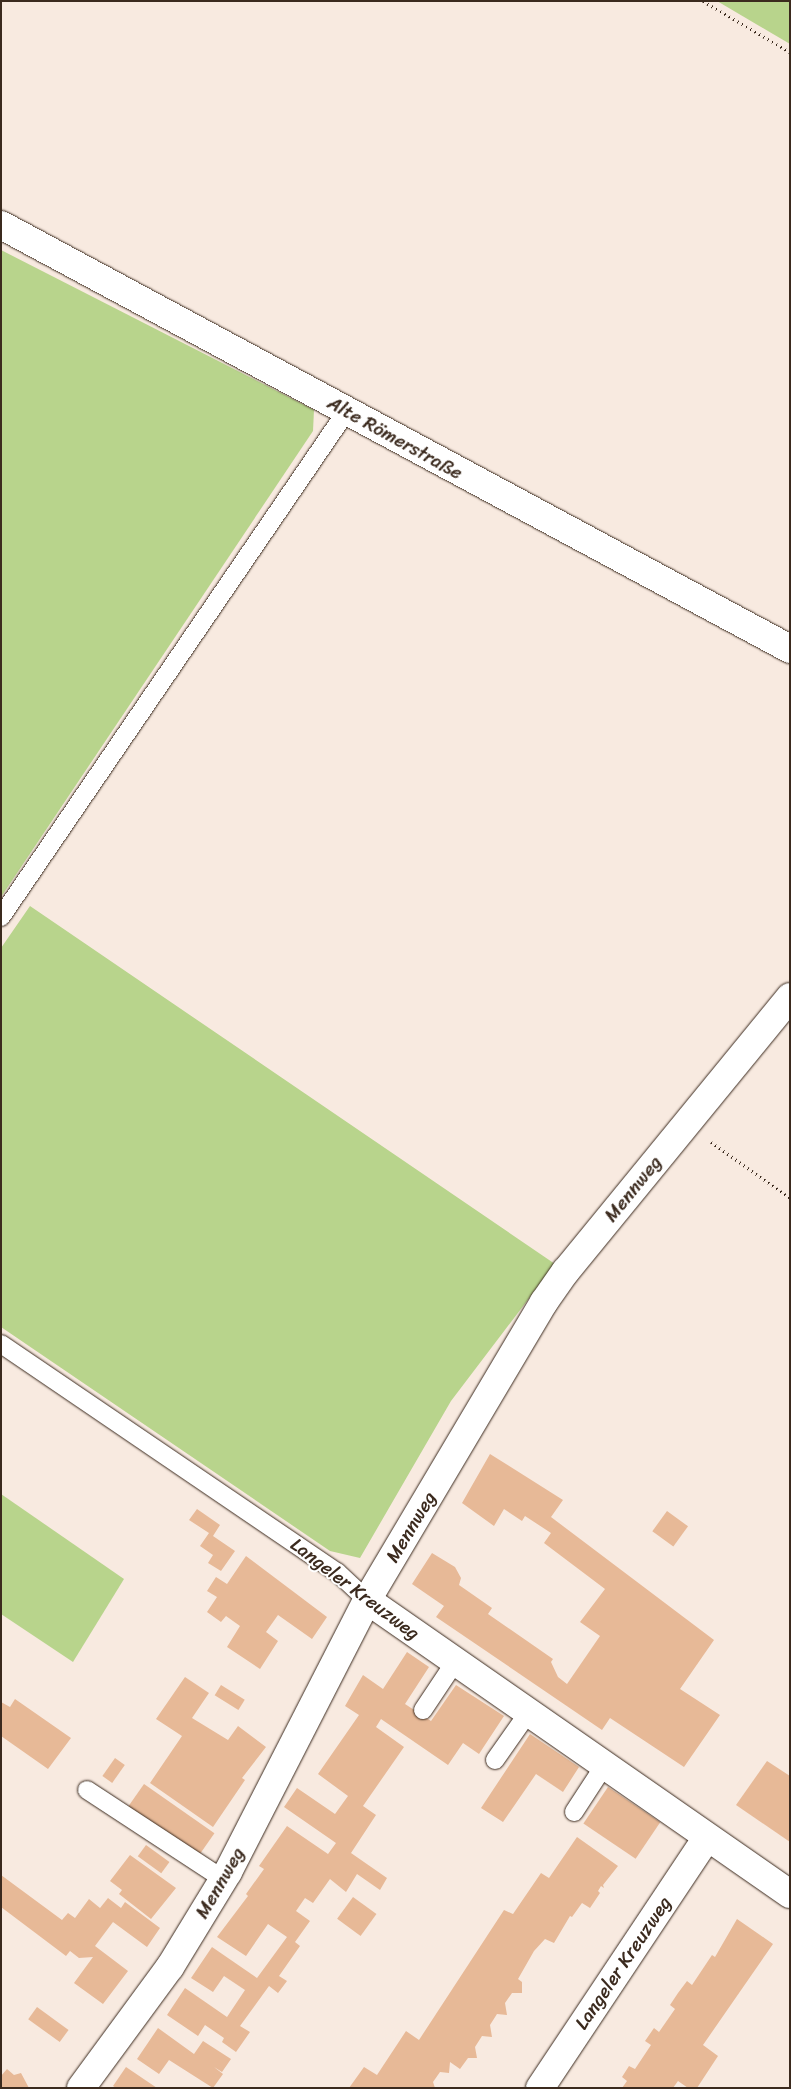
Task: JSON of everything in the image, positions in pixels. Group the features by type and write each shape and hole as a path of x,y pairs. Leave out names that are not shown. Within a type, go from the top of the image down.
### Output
{"street":[{"name":"Alte Römerstraße","path":"1,225 790,649"},
{"name":"Mennweg","path":"80,2088 170,1967 223,1879 367,1600 544,1302 566,1271 790,997"},
{"name":"Langeler Kreuzweg","path":"367,1600 706,1839 790,1894"},
{"name":"Langeler Kreuzweg","path":"540,2088 706,1839"}],"lane":[{"path":"1,917 346,412"},
{"name":"Langeler Kreuzweg","path":"1,1344 337,1572 367,1600"},
{"path":"424,1710 455,1662"},
{"path":"495,1760 528,1713"},
{"path":"574,1812 604,1766"},
{"path":"87,1790 223,1879"}],"path":[{"path":"703,1 790,52"},
{"path":"686,1124 790,1198"}],"green space":[{"path":"717,1 790,1 790,44"},
{"path":"1,250 314,410 313,431 1,897"},
{"path":"30,906 555,1264 451,1401 360,1558 330,1551 1,1327 1,948"},
{"path":"1,1494 124,1579 73,1662 1,1614"}],"building":[{"path":"490,1454 563,1500 551,1517 714,1640 680,1689 720,1715 684,1767 610,1718 602,1730 436,1617 444,1606 412,1584 432,1553 455,1567 461,1578 459,1585 492,1608 488,1614 553,1659 551,1662 558,1677 567,1684 600,1636 580,1622 605,1589 544,1543 551,1533 525,1516 522,1521 504,1509 494,1526 462,1503"},
{"path":"197,1509 220,1525 213,1536 235,1551 221,1571 208,1563 213,1555 200,1546 209,1533 189,1520"},
{"path":"667,1511 688,1526 673,1547 652,1531"},
{"path":"246,1556 327,1617 312,1639 278,1615 266,1632 278,1641 260,1669 227,1647 240,1626 226,1616 221,1622 207,1612 217,1597 207,1591 216,1577 227,1584"},
{"path":"407,1652 429,1667 405,1704 431,1721 456,1685 504,1716 479,1754 463,1743 448,1765 381,1719 376,1727 404,1747 363,1806 376,1815 351,1853 387,1878 380,1890 357,1874 346,1892 330,1879 313,1903 305,1898 296,1911 310,1921 295,1942 300,1946 279,1976 287,1981 278,1993 269,1986 240,2026 250,2032 236,2052 222,2042 224,2038 205,2025 198,2036 167,2015 185,1988 227,2017 245,1990 224,1976 213,1992 191,1978 212,1947 257,1978 287,1937 268,1924 246,1956 217,1937 248,1896 246,1894 264,1869 259,1866 287,1826 328,1854 336,1843 284,1807 297,1788 335,1814 348,1796 318,1774 359,1715 345,1706 363,1675 383,1689"},
{"path":"185,1677 209,1693 192,1718 228,1740 238,1726 266,1747 242,1778 245,1780 213,1827 150,1783 182,1736 156,1719"},
{"path":"221,1685 245,1700 238,1710 215,1695"},
{"path":"15,1699 71,1738 48,1769 1,1736 1,1702 10,1707"},
{"path":"530,1734 579,1767 563,1792 536,1774 503,1822 481,1808"},
{"path":"115,1758 125,1765 112,1783 102,1776"},
{"path":"767,1761 790,1776 790,1842 736,1805"},
{"path":"144,1784 214,1833 198,1857 127,1808"},
{"path":"608,1787 660,1822 636,1859 583,1823"},
{"path":"577,1837 618,1866 603,1885 604,1888 601,1886 598,1891 600,1893 590,1908 582,1903 572,1917 570,1916 554,1943 545,1939 534,1951 518,1979 522,1982 522,1993 512,1993 505,2003 507,2015 497,2014 490,2025 492,2037 482,2036 475,2047 477,2058 468,2058 460,2069 450,2062 449,2073 440,2072 433,2082 435,2088 349,2088 364,2067 377,2075 406,2031 419,2040 504,1910 513,1914 541,1873 549,1878"},
{"path":"146,1845 169,1862 161,1873 138,1856"},
{"path":"130,1855 176,1888 151,1919 119,1894 122,1890 110,1881"},
{"path":"1,1875 62,1920 68,1913 75,1918 89,1899 100,1908 108,1898 121,1908 125,1902 160,1928 147,1947 113,1922 95,1946 128,1971 103,2004 74,1983 93,1957 79,1958 70,1951 66,1956 1,1907"},
{"path":"353,1897 376,1914 361,1936 337,1919"},
{"path":"737,1919 773,1944 703,2045 718,2056 697,2088 688,2088 678,2081 673,2088 622,2088 627,2081 622,2077 629,2066 635,2069 651,2045 645,2041 654,2028 659,2032 675,2009 670,2005 678,1993 687,1981 692,1985 712,1955 715,1957"},
{"path":"37,2007 69,2030 60,2042 28,2019"},
{"path":"158,2028 194,2054 203,2041 231,2059 222,2072 214,2067 223,2074 213,2088 169,2060 159,2074 137,2059"},
{"path":"126,2067 157,2088 116,2088 113,2086"},
{"path":"7,2069 14,2075 21,2073 29,2088 1,2088 1,2076"}]}
